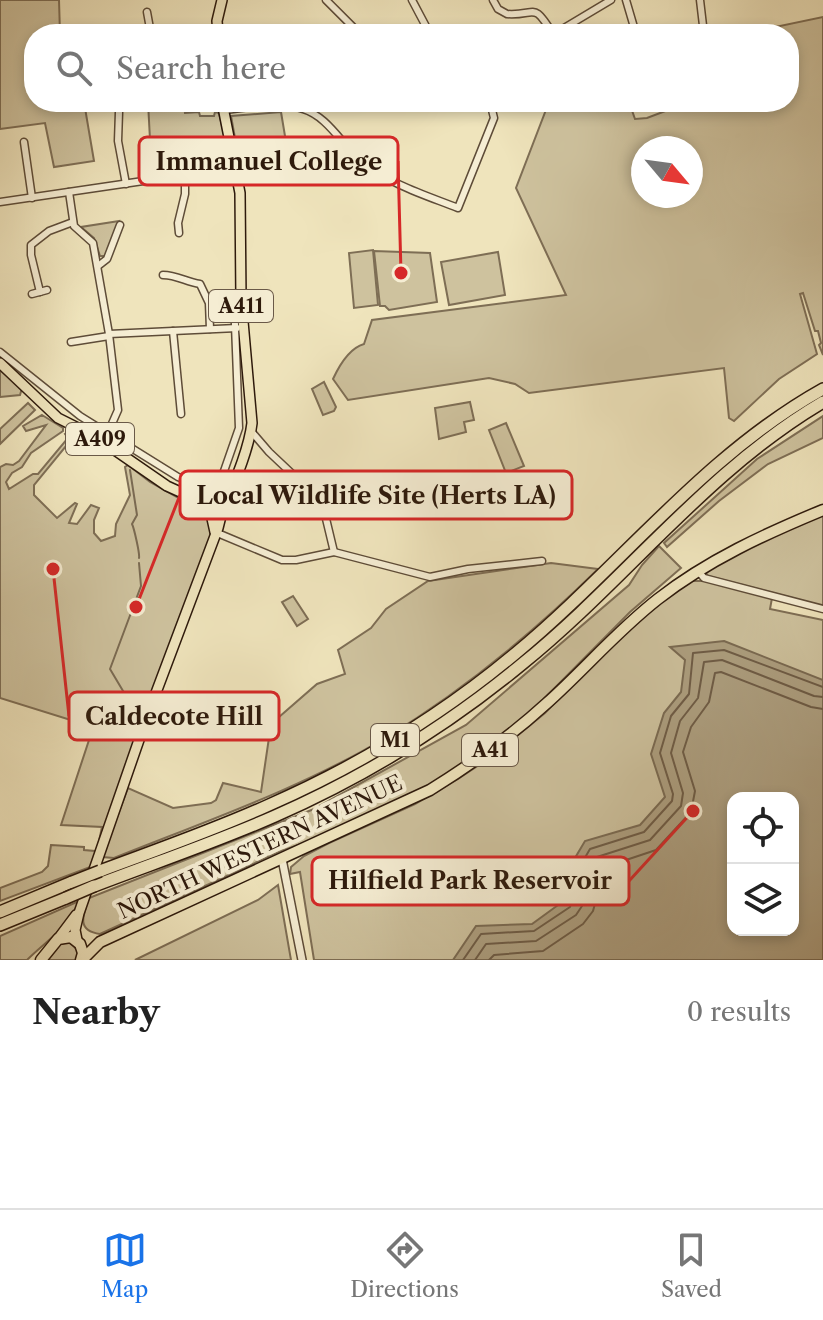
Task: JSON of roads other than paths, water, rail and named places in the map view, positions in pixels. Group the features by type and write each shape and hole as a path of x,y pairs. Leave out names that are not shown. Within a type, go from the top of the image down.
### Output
{"highway":[{"name":"M1","path":"0,912 281,800 363,759 430,717 493,673 555,621 729,453 770,422 823,389"},
{"name":"M1","path":"0,925 299,805 370,769 437,727 500,682 563,630 689,505 736,463 823,402"},
{"name":"NORTH WESTERN AVENUE","path":"82,960 100,942 407,802 468,767 550,701 633,619 698,571 749,542 823,510"},
{"name":"NORTH WESTERN AVENUE","path":"58,939 71,937 78,941 100,942"},
{"path":"41,960 58,939"},
{"path":"78,941 83,953 82,960"}],"main road":[{"path":"217,24 222,0"},
{"name":"A411","path":"214,508 232,485 251,431 239,328 241,205 224,112"},
{"name":"A409","path":"0,363 58,418 106,437 167,486 214,508"},
{"path":"78,941 75,930 79,913 215,532 214,508"},
{"path":"58,939 79,913"}],"street":[{"path":"326,0 350,24"},
{"path":"412,0 425,24"},
{"path":"493,0 498,9 507,14 529,11 538,14 546,24"},
{"path":"571,24 611,0"},
{"path":"626,0 633,24"},
{"path":"700,0 703,24"},
{"path":"147,12 149,24"},
{"path":"119,112 118,141 126,184"},
{"path":"311,112 322,119 355,156 374,171 393,182 458,208 494,118 492,112"},
{"path":"24,142 32,198"},
{"path":"0,202 126,184 237,174"},
{"path":"179,233 185,178"},
{"path":"69,192 73,222 90,239 98,266 109,335 118,410 106,437"},
{"path":"40,292 31,255 33,242 55,228 73,222"},
{"path":"98,266 107,259 120,225"},
{"path":"163,275 174,275 200,284 209,303 210,329"},
{"path":"0,352 106,437 190,483 207,485 218,479 227,468 239,428 239,328 234,299"},
{"path":"71,342 109,335 239,328"},
{"path":"173,331 181,414"},
{"path":"251,431 322,502 334,552"},
{"path":"215,532 282,560 334,552 430,577 468,569 542,561"},
{"path":"698,571 708,579 823,609"},
{"path":"282,859 302,960"}],"water":[{"path":"724,641 823,680 823,960 453,960 476,926 532,924 565,900 575,858 585,841 640,825 665,797 651,754 664,713 681,692 685,660 670,647"}],"waterway":[{"path":"130,470 137,515 132,524 139,558"},
{"path":"126,696 110,669 141,586 139,563"},
{"path":"129,705 135,727"}],"place":[{"name":"Immanuel College","path":"401,273"},
{"name":"Caldecote Hill","path":"53,569"},
{"name":"Local Wildlife Site (Herts LA)","path":"136,607"},
{"name":"Hilfield Park Reservoir","path":"693,811"}]}
